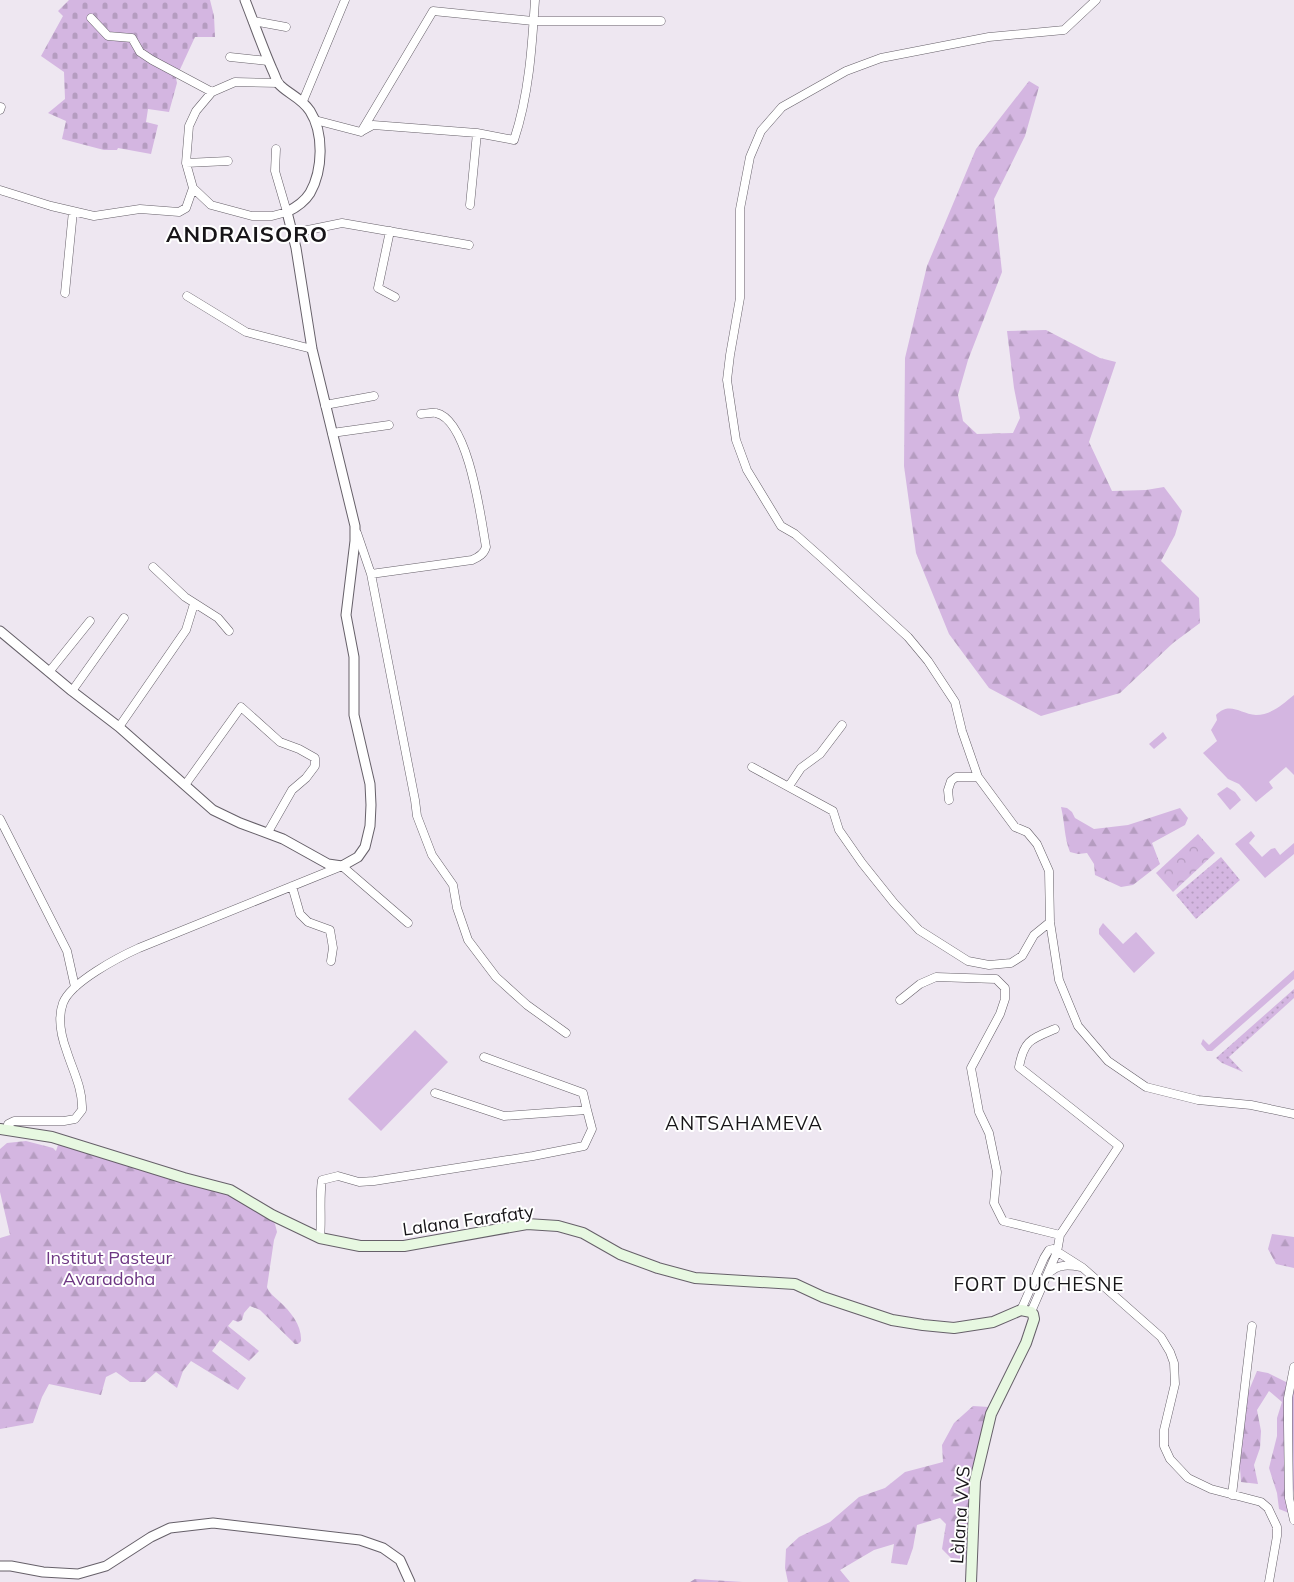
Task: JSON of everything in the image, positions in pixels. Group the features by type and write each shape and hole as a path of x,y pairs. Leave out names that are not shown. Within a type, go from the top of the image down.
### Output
{"main road":[{"name":"Lalana Farafaty","path":"4,1130 52,1137 184,1178 230,1190 296,1228 320,1238 360,1246 404,1246 527,1224 558,1226 582,1233 620,1254 658,1268 696,1278 795,1284 823,1297 892,1320 954,1328 993,1322 1026,1311"},
{"name":"Làlana VVS","path":"971,1582 975,1481 991,1414 1026,1343 1034,1319 1034,1314 1026,1311"}],"street":[{"path":"245,0 268,61 279,83 302,101 314,120 318,133 319,160 309,194 296,207 286,212 272,216 252,216 211,205 193,188 186,163 189,126 196,111 212,92 235,82 279,83"},
{"path":"314,120 361,132 373,125 477,132 514,140 530,73 535,0"},
{"path":"1096,0 1064,30 989,37 881,58 846,71 782,107 761,132 750,157 740,209 740,298 727,380 736,440 747,470 781,526 795,534 908,637 928,661 955,702 978,777 1016,827 1027,832 1037,844 1049,871 1050,922 1060,980 1078,1026 1108,1061 1146,1087 1198,1100 1251,1105 1294,1114"},
{"path":"302,101 342,1"},
{"path":"361,132 433,11 533,21 662,21"},
{"path":"91,18 108,36 132,38 140,52 212,92"},
{"path":"253,21 286,27"},
{"path":"230,57 268,61"},
{"path":"470,205 477,132"},
{"path":"276,150 275,171 293,233 306,300 312,349 355,526 371,574 415,800 416,816 432,855 454,885 457,908 468,940 496,977 527,1005 566,1033"},
{"path":"186,163 228,161"},
{"path":"0,190 94,216 140,209 179,212 186,208 193,188"},
{"path":"65,294 73,211"},
{"path":"293,233 342,223 469,245"},
{"path":"390,232 378,288 395,297"},
{"path":"187,296 246,332 312,349"},
{"path":"326,405 374,396"},
{"path":"371,574 472,560 481,556 486,547 470,461 454,427 448,420 436,413 421,414"},
{"path":"332,433 389,425"},
{"path":"4,1130 8,1124 14,1121 64,1121 75,1119 82,1110 80,1086 62,1040 60,1028 63,1002 75,987 113,960 342,866 358,858 365,847 372,805 370,784 354,715 354,657 346,615 355,541 355,526"},
{"path":"153,567 194,604 218,618 229,631"},
{"path":"119,727 186,630 194,604"},
{"path":"72,691 124,618"},
{"path":"49,672 90,621"},
{"path":"0,631 119,727 213,810 283,839 328,864 342,866 408,923"},
{"path":"185,785 241,707 280,742 299,749 315,758 315,766 306,778 292,790 268,832"},
{"path":"789,786 801,768 820,754 842,726"},
{"path":"752,767 833,811 839,830 894,903 919,930 968,961 989,965 1011,964 1022,956 1034,935 1050,922"},
{"path":"949,800 948,790 951,781 956,777 978,777"},
{"path":"0,819 67,951 75,987"},
{"path":"292,886 300,914 308,922 330,930 331,960"},
{"path":"900,1000 920,984 936,977 996,979 1005,988 1000,1014 970,1068 979,1112 988,1133 997,1172 994,1203 1003,1221 1060,1236"},
{"path":"1026,1311 1057,1252 1060,1236 1119,1146 1018,1067 1022,1051 1033,1038 1055,1029"},
{"path":"320,1238 322,1215 319,1196 322,1180 338,1176 359,1182 374,1181 584,1146 592,1130 583,1093 484,1057"},
{"path":"435,1093 504,1116 587,1110"},
{"path":"1026,1311 1049,1250 1053,1249 1083,1268 1161,1337 1174,1363 1175,1384 1164,1430 1164,1446 1170,1459 1188,1478 1211,1489 1261,1502 1268,1508 1277,1526 1269,1582"},
{"path":"1047,1274 1059,1266 1083,1268"},
{"path":"1232,1495 1252,1326"},
{"path":"1294,1367 1288,1398 1288,1425 1289,1498 1294,1520"},
{"path":"0,1566 11,1566 43,1572 78,1574 106,1566 151,1537 170,1528 213,1523 360,1540 383,1548 400,1560 410,1582"}],"green space":[{"path":"69,0 210,0 214,16 215,37 195,37 176,78 177,83 169,112 148,109 146,122 158,125 151,154 118,148 117,150 104,150 62,139 66,121 48,113 65,99 64,72 41,56 63,16 58,11"},
{"path":"1029,81 1039,87 1025,136 994,199 1002,272 968,360 958,395 963,421 977,434 1013,433 1020,418 1014,388 1007,331 1046,330 1100,358 1116,362 1089,442 1112,491 1146,490 1164,487 1182,511 1175,535 1161,561 1199,598 1200,623 1173,643 1120,693 1041,716 989,688 949,634 916,553 904,466 905,358 927,266 976,149"},
{"path":"1294,695 1294,775 1286,767 1269,782 1273,788 1256,802 1239,784 1228,779 1203,753 1217,741 1211,730 1217,720 1216,715 1226,709 1235,709 1261,715 1276,708"},
{"path":"1163,732 1167,738 1154,749 1149,744"},
{"path":"1227,787 1235,792 1241,800 1230,810 1217,794"},
{"path":"1061,807 1067,808 1075,818 1094,829 1128,825 1180,808 1188,818 1185,825 1152,843 1160,864 1133,885 1121,887 1095,875 1094,864 1087,853 1078,854 1070,852"},
{"path":"1251,831 1255,836 1249,843 1262,857 1275,848 1280,855 1294,843 1294,854 1265,878 1235,844"},
{"path":"1198,834 1215,853 1173,892 1156,873"},
{"path":"1221,857 1240,880 1196,919 1176,895"},
{"path":"1103,923 1123,944 1136,932 1155,953 1134,973 1099,934 1099,929"},
{"path":"1294,970 1294,979 1212,1051 1207,1051 1201,1044 1203,1039 1209,1045"},
{"path":"1294,989 1294,998 1229,1057 1243,1072 1222,1063 1216,1058"},
{"path":"415,1030 448,1062 381,1131 348,1099"},
{"name":"Institut Pasteur Avaradoha","path":"26,1141 53,1148 56,1151 59,1142 217,1188 267,1215 275,1224 277,1232 274,1240 267,1287 295,1320 300,1330 301,1341 295,1344 260,1310 250,1306 244,1313 242,1320 238,1322 233,1320 228,1326 259,1351 249,1361 220,1340 212,1351 246,1378 238,1390 191,1361 183,1371 177,1388 156,1372 145,1382 130,1382 116,1372 106,1377 101,1395 49,1384 42,1397 33,1423 0,1429 0,1238 10,1235 0,1192 0,1149 7,1143"},
{"path":"1272,1234 1294,1237 1294,1268 1276,1264 1268,1249"},
{"path":"1257,1371 1268,1373 1294,1386 1294,1488 1289,1513 1279,1509 1277,1493 1269,1468 1277,1436 1277,1418 1282,1402 1269,1391 1257,1410 1261,1431 1260,1448 1254,1465 1258,1484 1241,1482 1239,1453 1244,1425 1245,1400"},
{"path":"973,1406 989,1407 969,1561 951,1558 942,1549 946,1524 940,1518 917,1525 913,1548 907,1565 891,1563 894,1544 874,1550 840,1570 850,1582 788,1582 785,1568 786,1549 799,1537 830,1522 859,1497 885,1488 905,1472 943,1462 942,1445 954,1423"},
{"path":"695,1579 743,1582 690,1582"}],"district":[{"name":"ANDRAISORO","path":"247,234"},
{"name":"ANTSAHAMEVA","path":"744,1123"},
{"name":"FORT DUCHESNE","path":"1039,1284"}]}
